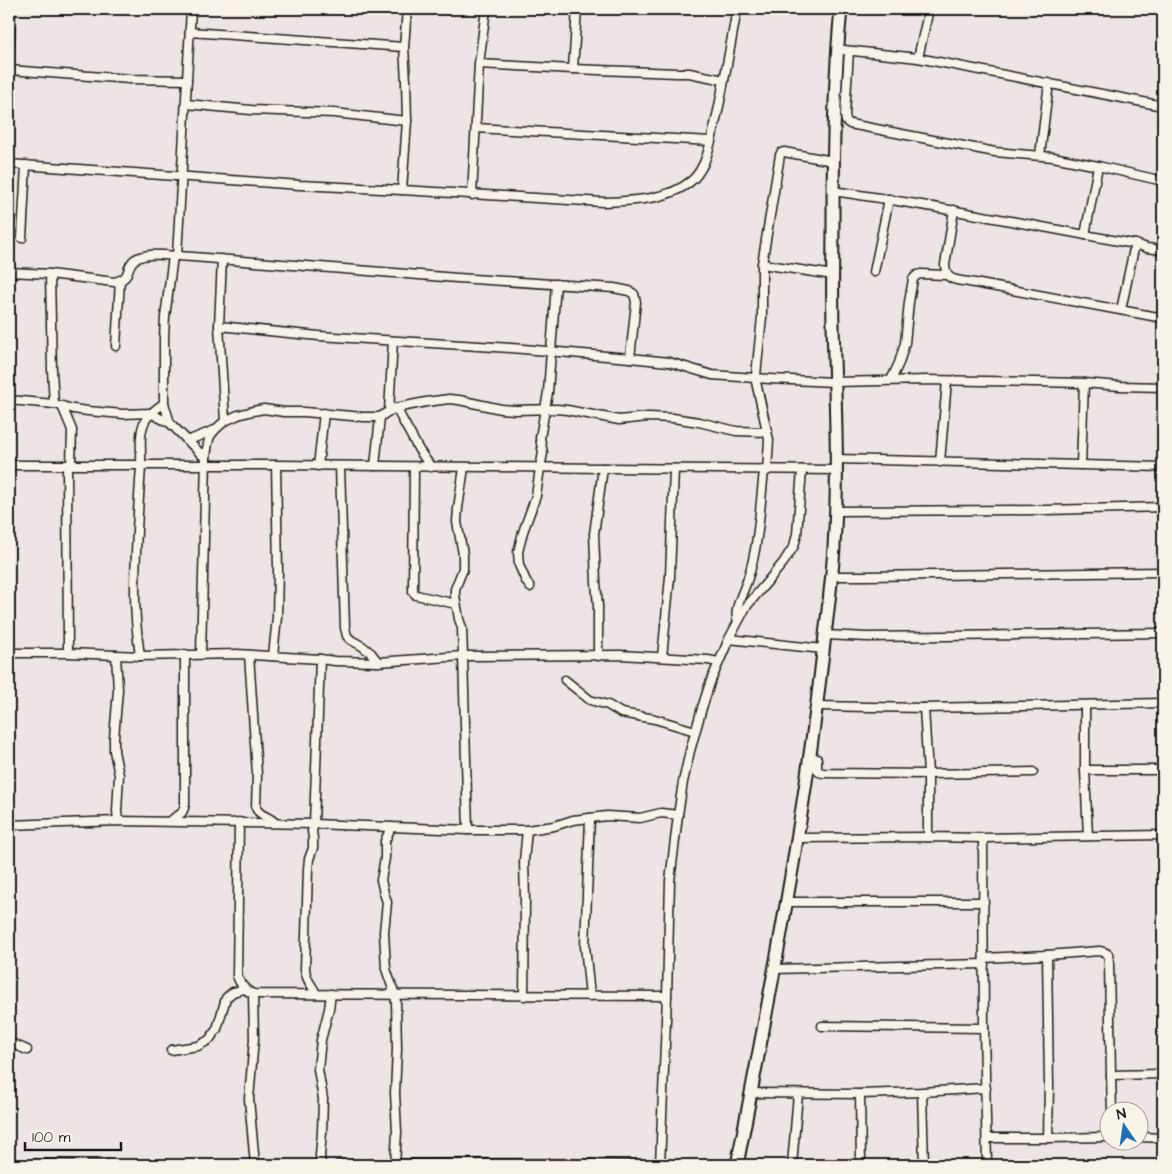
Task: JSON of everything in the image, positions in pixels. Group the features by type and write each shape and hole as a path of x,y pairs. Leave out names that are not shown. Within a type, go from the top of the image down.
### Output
{"street":[{"path":"9,56 11,9"},
{"path":"170,423 164,403 166,317 175,256 182,176 191,9"},
{"path":"402,190 407,121 404,47 407,9"},
{"path":"472,195 479,64 486,9"},
{"path":"574,69 577,9"},
{"path":"9,164 300,185 603,202 635,201 651,198 683,188 696,177 704,163 724,80 737,9"},
{"path":"842,9 845,115 846,121 850,124 995,152 1040,155 1163,181"},
{"path":"918,58 929,9"},
{"path":"190,32 404,47"},
{"path":"843,50 918,58 1162,103"},
{"path":"738,1165 787,902 817,706 832,576 836,511 833,275 834,102 843,50"},
{"path":"479,64 683,73 724,80"},
{"path":"9,70 130,79 187,80"},
{"path":"1040,155 1049,83"},
{"path":"186,104 407,121"},
{"path":"476,128 711,140"},
{"path":"738,621 736,617 737,609 749,576 754,554 769,446 756,378 762,317 762,264 781,153 788,152 833,162"},
{"path":"22,238 26,165"},
{"path":"1085,235 1098,166"},
{"path":"833,191 954,210 1163,250"},
{"path":"874,272 889,199"},
{"path":"946,275 945,265 954,210"},
{"path":"1121,310 1135,244"},
{"path":"9,272 50,274 109,282 120,281 127,276 130,265 134,260 140,256 149,255 614,288 632,292 636,298 630,358"},
{"path":"222,259 219,326 225,421"},
{"path":"762,264 833,275"},
{"path":"50,274 52,370 58,405 72,430 69,464 68,653"},
{"path":"891,380 899,363 905,342 913,278 921,274 946,275 953,279 1163,318"},
{"path":"116,346 120,281"},
{"path":"530,587 520,565 518,552 535,500 543,453 540,436 546,409 556,284"},
{"path":"219,326 319,336 630,358 669,362 712,375 756,378 834,382 891,380 1084,383 1163,387"},
{"path":"393,341 393,409 431,467"},
{"path":"940,462 947,381"},
{"path":"1081,465 1084,383"},
{"path":"187,440 212,431 225,421 238,415 264,409 364,417 380,416 393,409 449,399 501,409 567,410 619,420 648,417 673,418 736,431 767,432"},
{"path":"9,400 58,405 88,411 150,414 170,423 206,462"},
{"path":"140,656 136,626 135,594 142,428 150,414 164,403"},
{"path":"318,466 324,413"},
{"path":"375,466 380,416"},
{"path":"202,654 206,462 207,444 212,431"},
{"path":"9,465 141,465 206,462 318,466 674,468 766,471 802,470 836,465 940,462 1163,467"},
{"path":"273,656 277,618 278,570 276,465"},
{"path":"340,466 345,628 347,636 371,653 378,662"},
{"path":"414,467 413,592 456,604"},
{"path":"464,468 457,522 463,562 461,576 455,592 462,628 468,830"},
{"path":"598,656 598,606 594,534 603,468"},
{"path":"662,657 670,577 674,468"},
{"path":"660,1165 670,881 684,775 710,683 729,639 750,602 794,546 797,534 802,470"},
{"path":"836,511 1047,510 1163,507"},
{"path":"832,576 1163,572"},
{"path":"825,635 1163,634"},
{"path":"729,639 823,649"},
{"path":"9,653 140,656 185,654 249,655 378,662 463,656 598,656 662,657 718,662"},
{"path":"171,821 181,815 185,804 185,654"},
{"path":"116,655 118,690 114,751 119,775 118,821"},
{"path":"249,655 257,774 256,808 262,816 270,818 275,823"},
{"path":"316,994 308,981 305,970 308,869 313,848 312,831 314,824 320,659"},
{"path":"565,680 590,700 608,705 621,713 656,719 695,731"},
{"path":"817,706 924,708 1163,703"},
{"path":"1085,705 1088,836"},
{"path":"924,708 928,774 928,837"},
{"path":"810,756 817,759 817,769 821,772 928,774 1033,772"},
{"path":"1085,770 1163,770"},
{"path":"9,825 171,821 527,830 554,826 573,820 607,816 640,818 661,813 678,814"},
{"path":"590,818 585,946 590,996"},
{"path":"239,822 237,976 244,989 253,994 667,996"},
{"path":"391,827 385,838 385,861 381,880 387,902 384,932 386,969 395,995 397,1049 395,1093 396,1164"},
{"path":"524,996 524,860 527,830"},
{"path":"797,838 984,838 1163,835"},
{"path":"984,838 984,1028 987,1165"},
{"path":"787,902 984,902"},
{"path":"774,969 984,961 1104,952 1108,954 1109,962 1112,1102"},
{"path":"1047,955 1048,1138"},
{"path":"171,1050 198,1046 210,1040 217,1029 226,998 233,992 244,989"},
{"path":"253,994 254,1038 249,1099 255,1165"},
{"path":"321,1165 323,1098 318,1069 321,1040 331,994"},
{"path":"822,1026 984,1028"},
{"path":"9,1042 27,1050"},
{"path":"1111,1075 1163,1074"},
{"path":"750,1093 860,1094 986,1088"},
{"path":"922,1092 924,1165"},
{"path":"792,1165 798,1094"},
{"path":"860,1094 861,1165"},
{"path":"986,1138 1100,1137"},
{"path":"1150,1138 1163,1138"},
{"path":"30,1165 107,1165"},
{"path":"338,1165 635,1165"}]}
